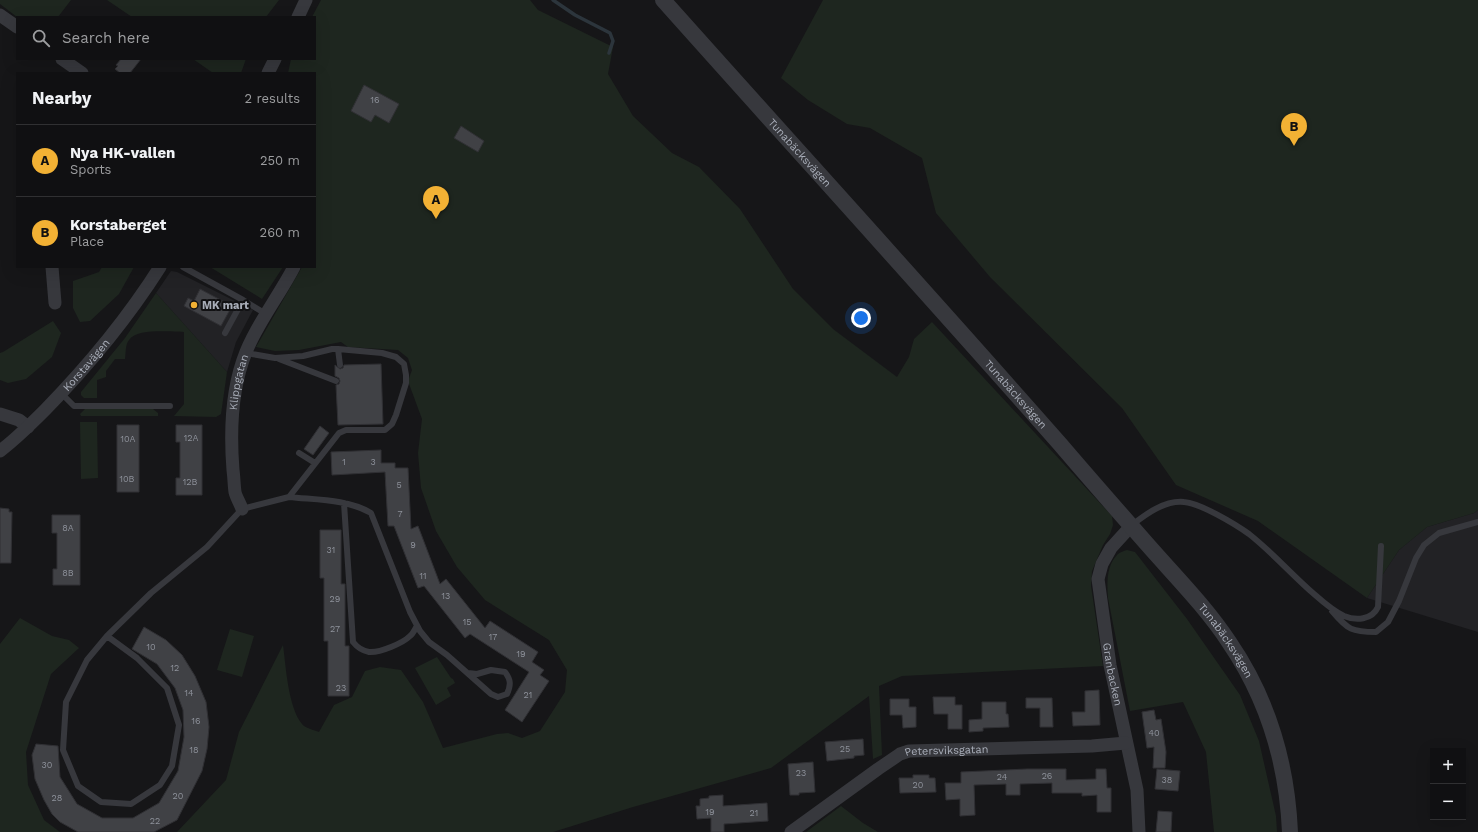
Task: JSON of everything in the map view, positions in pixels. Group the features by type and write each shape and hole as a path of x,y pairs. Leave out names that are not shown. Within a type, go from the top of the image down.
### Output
{"street":[{"path":"298,16 306,0"},
{"name":"Tunabäcksvägen","path":"663,0 937,307 982,355 1204,609 1230,642 1258,692 1272,727 1283,768 1290,832"},
{"path":"0,15 16,26"},
{"path":"63,60 77,72"},
{"path":"268,72 274,60"},
{"path":"52,268 55,303"},
{"name":"Korstavägen","path":"0,451 28,427 62,393 122,323 159,268"},
{"name":"Klippgatan","path":"242,509 235,492 232,455 235,391 246,353 266,314 293,268"},
{"path":"0,414 19,420 28,427"},
{"name":"Granbacken","path":"1131,526 1111,548 1102,564 1098,579 1110,665 1137,790 1139,832"},
{"name":"Petersviksgatan","path":"791,832 878,769 900,754 909,751 1092,746 1126,743"}],"lane":[{"path":"185,268 266,314"},
{"path":"225,333 243,300"},
{"path":"275,358 303,356 332,349 382,353 396,357 404,364 406,375 404,388 392,424 385,430 346,430 339,433 289,497"},
{"path":"338,349 340,365"},
{"path":"246,353 275,358 336,381"},
{"path":"62,393 74,406 170,406"},
{"path":"299,453 315,463"},
{"path":"107,636 136,658 168,688 179,725 172,766 160,785 130,804 100,802 78,786 63,750 66,702 87,660 107,636 151,593 207,547 242,509 289,497 344,503 361,507 371,513 417,626 429,642 491,694 498,696 506,694 510,686 509,678 505,672 490,670 477,674 468,674"},
{"path":"1131,526 1144,516 1171,503 1184,502 1198,506 1221,517 1249,534 1327,605 1343,624 1352,630 1376,632 1388,622 1399,601 1416,558 1424,545 1439,533 1478,522"},
{"path":"344,503 353,642 358,648 369,652 383,650 411,636 417,626"},
{"path":"1327,605 1343,616 1351,618 1366,619 1375,612 1378,607 1381,546"}],"shaded area":[{"path":"0,0 71,0 59,16 16,16 0,4"},
{"path":"107,0 279,0 267,16 131,16"},
{"path":"321,0 530,0 538,10 613,47 608,74 633,116 672,153 699,167 740,209 793,289 833,329 897,377 909,357 914,339 932,322 1112,516 1113,525 1092,571 1091,586 1103,666 902,676 879,686 882,755 873,759 869,696 771,768 633,807 553,832 177,832 226,780 239,732 283,645 288,686 297,717 307,728 319,732 334,705 352,697 365,671 380,667 401,670 423,702 443,748 497,734 508,733 522,738 540,731 565,692 567,670 549,640 485,600 457,567 436,531 421,488 418,453 422,419 408,381 412,370 408,358 398,350 348,347 341,342 299,350 275,351 256,347 301,268 316,268 316,72 288,72 291,60 316,60 316,16 313,16"},
{"path":"823,0 1478,0 1478,510 1474,513 1427,527 1399,550 1367,598 1258,521 1176,485 1122,408 990,277 936,213 922,158 870,128 847,124 808,100 781,78"},
{"path":"194,60 246,60 241,72 212,72"},
{"path":"101,268 133,268 119,294 90,321 80,322 73,308 73,281 99,272"},
{"path":"212,268 282,268 262,299"},
{"path":"171,271 177,272 253,310 236,342 227,372 156,293"},
{"path":"156,293 227,372 221,414 216,417 174,416 184,404 184,332 146,332 133,336 127,344 125,359 115,359 106,371 106,377 97,380 97,398 84,398 81,395 81,392 125,338"},
{"path":"53,321 61,333 52,357 26,379 8,383 0,380 0,353"},
{"path":"85,409 153,409 158,413 158,416 81,416 80,414"},
{"path":"80,422 97,422 98,478 81,479"},
{"path":"1478,510 1478,632 1367,598 1399,550 1427,527 1474,513"},
{"path":"1127,550 1135,552 1187,619 1240,695 1259,741 1276,816 1277,832 1214,832 1206,752 1183,702 1130,711 1107,587 1109,569 1114,558 1121,552"},
{"path":"20,618 52,636 69,640 79,648 51,674 26,752 28,785 44,820 60,832 0,832 0,644"},
{"path":"230,629 254,636 242,677 217,670"},
{"path":"437,657 455,683 447,688 451,696 436,705 415,668"},
{"path":"841,806 863,823 878,832 806,832"}],"building":[{"path":"120,60 140,60 131,72 119,72 115,69 118,66 116,65"},
{"path":"364,85 399,104 389,123 375,115 371,122 351,111"},
{"path":"461,126 484,141 478,152 454,138"},
{"path":"200,289 232,306 221,326 184,306 188,298 194,301"},
{"path":"381,364 383,424 338,425 336,385 339,384 340,381 339,378 335,376 335,365 340,369 343,368 344,365"},
{"path":"117,425 139,425 139,492 117,492"},
{"path":"176,425 202,425 202,495 176,495 176,478 180,478 180,442 176,442"},
{"path":"320,426 329,433 313,455 304,449"},
{"path":"381,450 381,463 395,463 395,468 408,468 411,529 418,526 440,584 446,579 485,628 490,621 538,652 532,662 544,670 540,675 549,681 522,722 505,710 529,672 470,634 465,638 424,586 418,588 394,526 388,526 385,472 332,475 331,452"},
{"path":"0,508 9,509 9,512 12,512 11,563 0,563"},
{"path":"52,515 80,515 80,585 53,585 53,569 57,569 57,533 52,533"},
{"path":"320,530 341,530 341,584 345,584 345,646 349,646 349,696 328,696 328,641 324,641 324,578 320,578"},
{"path":"144,627 166,640 182,655 195,676 206,702 209,727 207,749 202,771 177,820 154,832 78,832 60,822 52,814 44,800 35,779 32,755 36,744 58,746 60,777 77,804 102,818 133,818 159,803 178,771 184,737 183,710 175,688 157,664 132,649"},
{"path":"1099,690 1100,725 1073,726 1072,712 1085,712 1085,691"},
{"path":"933,697 955,697 955,705 962,705 962,729 948,729 948,714 934,714"},
{"path":"1026,698 1052,698 1053,727 1040,727 1040,708 1026,708"},
{"path":"890,699 909,699 909,707 916,707 916,727 903,728 902,715 890,715"},
{"path":"982,702 1006,702 1006,714 1008,714 1009,727 983,728 983,731 969,732 969,720 982,719"},
{"path":"1154,710 1156,720 1161,719 1166,752 1165,768 1153,768 1154,747 1147,748 1142,712"},
{"path":"863,739 864,755 854,756 854,758 827,761 825,742"},
{"path":"813,762 815,792 790,795 788,764"},
{"path":"1066,769 1066,780 1096,779 1096,769 1106,769 1107,788 1111,788 1111,812 1097,812 1097,795 1082,796 1082,793 1052,793 1052,783 1020,784 1020,795 1006,795 1006,784 974,785 975,815 960,816 960,799 946,800 945,783 961,783 961,772"},
{"path":"1157,769 1180,771 1178,791 1155,789"},
{"path":"913,775 929,775 929,778 935,778 936,792 900,793 899,778 913,778"},
{"path":"723,795 723,806 767,803 768,821 724,824 724,832 711,832 711,818 697,819 696,806 700,806 700,799 709,798 709,796"},
{"path":"1158,811 1172,812 1171,832 1156,832"}],"waterway":[{"path":"553,0 575,15 610,33 613,41 609,53"}],"place":[{"name":"Korstaberget","path":"1294,146"},
{"name":"Nya HK-vallen","path":"436,219"},
{"name":"MK mart","path":"194,305"}]}
